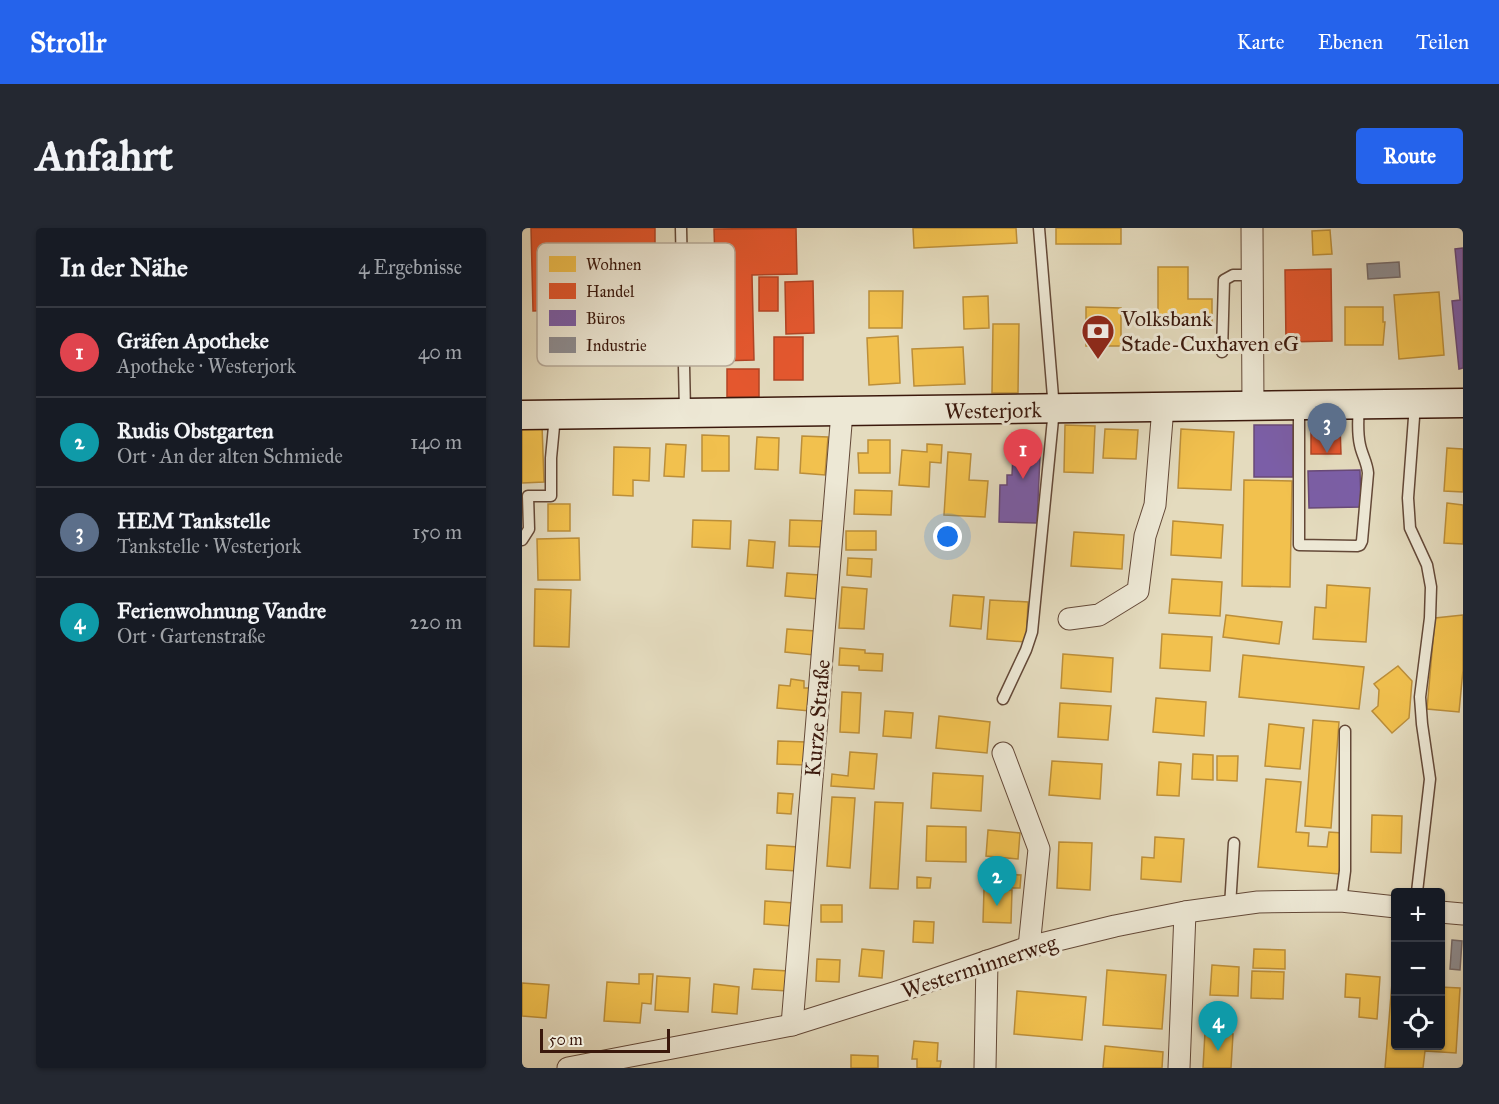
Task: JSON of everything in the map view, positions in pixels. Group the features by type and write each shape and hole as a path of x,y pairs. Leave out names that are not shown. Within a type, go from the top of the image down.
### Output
{"main road":[{"name":"Westerjork","path":"522,416 1463,403"}],"street":[{"path":"1252,228 1253,406"},
{"path":"1069,619 1099,615 1138,591 1145,536 1155,505 1163,407"},
{"name":"Kurze Straße","path":"792,1025 842,412"},
{"path":"1003,753 1039,849 1029,946"},
{"name":"Westerminnerweg","path":"568,1068 792,1025 1029,946 1185,912 1258,902 1341,901 1391,907"},
{"path":"1179,1068 1185,912"},
{"path":"1445,912 1463,914"},
{"path":"985,1068 987,961"}],"lane":[{"path":"681,228 681,243"},
{"path":"1003,699 1032,632 1054,409 1041,271 1040,228"},
{"path":"1222,352 1224,280 1233,275 1252,275"},
{"path":"684,366 685,413"},
{"path":"1415,404 1408,498 1410,528 1427,565 1431,587 1430,618 1420,697 1430,779 1417,888"},
{"path":"1299,405 1299,545 1357,546 1362,541 1368,473 1358,436 1359,405"},
{"path":"522,540 529,529 528,496 551,496 551,458 555,415"},
{"path":"1341,901 1345,872 1345,731"},
{"path":"1230,906 1234,843"}],"building: Wohnen":[{"path":"913,228 1016,228 1017,243 914,248"},
{"path":"1056,228 1121,228 1121,244 1056,244"},
{"path":"1330,230 1332,254 1313,255 1312,231"},
{"path":"1158,267 1188,267 1188,299 1212,299 1212,324 1158,325"},
{"path":"869,291 903,291 902,328 869,328"},
{"path":"1439,292 1444,355 1399,359 1394,295"},
{"path":"988,296 989,328 964,329 963,297"},
{"path":"1086,307 1121,308 1121,346 1086,346"},
{"path":"1345,307 1383,307 1383,322 1385,322 1383,345 1345,345"},
{"path":"993,324 1019,324 1018,393 992,393"},
{"path":"898,336 900,383 869,385 867,338"},
{"path":"963,347 965,384 914,386 912,349"},
{"path":"542,425 544,482 522,483 522,426"},
{"path":"1065,425 1095,426 1093,473 1064,472"},
{"path":"1105,429 1138,430 1136,459 1103,458"},
{"path":"1181,429 1234,432 1231,490 1178,488"},
{"path":"702,435 729,436 729,471 702,471"},
{"path":"802,436 828,437 825,475 800,473"},
{"path":"757,437 779,438 778,470 755,469"},
{"path":"868,440 890,440 890,473 859,473 858,453 868,453"},
{"path":"666,444 686,445 684,477 664,476"},
{"path":"927,444 942,445 941,463 930,462 929,487 899,485 902,450 927,452"},
{"path":"614,447 650,448 649,481 633,480 633,496 613,495"},
{"path":"1447,448 1463,449 1463,492 1444,491"},
{"path":"948,452 971,454 969,480 988,481 985,517 944,515"},
{"path":"1244,480 1292,481 1290,587 1242,586"},
{"path":"855,490 892,491 891,515 854,514"},
{"path":"1447,503 1463,505 1463,544 1444,543"},
{"path":"548,504 570,504 570,531 548,531"},
{"path":"693,520 731,521 730,549 692,547"},
{"path":"790,520 824,521 823,547 789,546"},
{"path":"1173,521 1223,525 1221,558 1171,555"},
{"path":"846,531 876,531 876,550 846,550"},
{"path":"1074,532 1124,535 1122,569 1071,566"},
{"path":"579,538 580,580 538,580 537,539"},
{"path":"749,540 775,542 773,568 747,566"},
{"path":"848,558 872,559 871,577 847,575"},
{"path":"787,573 820,575 819,599 785,596"},
{"path":"1172,579 1222,582 1220,616 1169,613"},
{"path":"1327,585 1370,588 1366,642 1313,639 1315,607 1326,608"},
{"path":"842,587 867,589 864,629 839,628"},
{"path":"535,589 571,590 569,647 534,646"},
{"path":"953,595 984,597 981,629 950,626"},
{"path":"990,600 1028,602 1026,642 987,639"},
{"path":"1226,615 1282,622 1279,644 1223,637"},
{"path":"1463,615 1463,670 1459,712 1427,709 1435,618"},
{"path":"787,629 816,631 814,655 785,652"},
{"path":"1162,634 1212,637 1210,671 1160,668"},
{"path":"840,648 883,654 882,671 859,670 859,666 839,665"},
{"path":"1063,654 1113,658 1111,692 1061,688"},
{"path":"1243,655 1364,667 1359,709 1239,697"},
{"path":"1398,666 1412,681 1409,718 1392,733 1372,711 1378,706 1379,690 1374,684"},
{"path":"791,679 804,681 804,688 812,688 810,711 777,708 779,685 790,686"},
{"path":"842,692 861,693 859,733 840,732"},
{"path":"1156,698 1206,702 1204,736 1153,732"},
{"path":"1060,703 1111,706 1108,740 1058,737"},
{"path":"885,711 913,713 911,738 883,736"},
{"path":"939,716 990,722 987,753 936,748"},
{"path":"1313,720 1339,722 1331,828 1305,826"},
{"path":"1269,724 1304,728 1300,769 1265,766"},
{"path":"778,741 806,742 805,765 777,764"},
{"path":"850,752 877,754 874,789 831,786 832,774 848,776"},
{"path":"1193,754 1213,755 1213,780 1192,779"},
{"path":"1217,756 1238,756 1237,781 1217,780"},
{"path":"1052,761 1102,764 1100,799 1049,795"},
{"path":"1159,762 1181,764 1179,796 1157,795"},
{"path":"933,773 983,776 981,811 931,808"},
{"path":"1266,779 1301,782 1296,832 1309,833 1308,846 1327,847 1329,832 1343,833 1339,874 1258,867"},
{"path":"778,793 793,794 791,814 777,813"},
{"path":"832,797 855,798 850,868 827,866"},
{"path":"875,802 903,803 898,889 870,888"},
{"path":"1372,815 1402,816 1401,853 1371,852"},
{"path":"927,826 966,827 966,862 926,861"},
{"path":"988,830 1020,833 1018,859 986,856"},
{"path":"1155,837 1184,839 1181,882 1141,879 1142,857 1154,858"},
{"path":"1059,842 1092,843 1090,890 1057,888"},
{"path":"767,845 799,847 797,871 766,869"},
{"path":"1006,874 1021,875 1020,888 1005,888"},
{"path":"917,877 931,878 930,888 917,888"},
{"path":"984,889 1012,890 1011,923 983,922"},
{"path":"765,901 794,903 792,926 764,924"},
{"path":"821,905 842,905 842,922 821,922"},
{"path":"914,921 934,922 933,943 913,942"},
{"path":"862,949 884,951 882,978 859,976"},
{"path":"1254,949 1285,950 1285,969 1253,968"},
{"path":"817,959 840,960 839,982 816,981"},
{"path":"1212,965 1239,967 1238,996 1210,995"},
{"path":"754,969 789,971 788,991 752,989"},
{"path":"1107,970 1166,975 1162,1029 1103,1025"},
{"path":"1252,971 1284,972 1283,999 1251,998"},
{"path":"639,974 653,974 651,1004 642,1003 640,1023 604,1021 607,982 639,984"},
{"path":"1346,974 1380,977 1377,1019 1359,1017 1360,998 1345,997"},
{"path":"657,976 690,978 688,1012 655,1010"},
{"path":"522,983 549,985 546,1018 522,1016"},
{"path":"714,984 739,987 737,1014 712,1012"},
{"path":"1445,987 1460,988 1456,1053 1425,1051 1423,1068 1385,1068 1391,995 1391,1050 1445,1050"},
{"path":"1017,991 1086,997 1082,1040 1014,1034"},
{"path":"1205,1032 1233,1034 1231,1068 1203,1068"},
{"path":"914,1041 938,1043 937,1061 941,1061 940,1068 917,1068 917,1059 912,1059"},
{"path":"1105,1046 1163,1052 1162,1068 1103,1068"},
{"path":"851,1055 878,1056 878,1068 851,1068"}],"building: Handel":[{"path":"531,228 655,228 655,243 537,243 537,311 533,311"},
{"path":"796,228 797,274 752,275 754,360 735,361 735,243 714,243 714,229"},
{"path":"1331,269 1332,341 1286,342 1285,270"},
{"path":"759,277 778,277 778,311 759,311"},
{"path":"813,281 814,333 786,334 785,282"},
{"path":"774,337 803,337 803,380 774,380"},
{"path":"727,369 759,369 759,397 727,397"},
{"path":"1340,425 1341,454 1311,454 1311,427"}],"building: Büros":[{"path":"1463,248 1463,368 1459,369 1452,301 1460,300 1455,249"},
{"path":"1254,425 1293,425 1293,477 1254,477"},
{"path":"1013,455 1040,456 1037,523 999,522 1000,485 1007,485 1007,475 1012,475"},
{"path":"1360,470 1361,507 1309,508 1308,471"}],"building: Industrie":[{"path":"1399,262 1400,277 1368,279 1367,264"},
{"path":"1452,940 1462,941 1460,970 1450,969"}],"place":[{"name":"Volksbank Stade-Cuxhaven eG","path":"1098,360"},
{"name":"HEM Tankstelle","path":"1327,453"},
{"name":"Gräfen Apotheke","path":"1023,479"},
{"name":"Rudis Obstgarten","path":"997,906"},
{"name":"Ferienwohnung Vandre","path":"1218,1051"}]}
